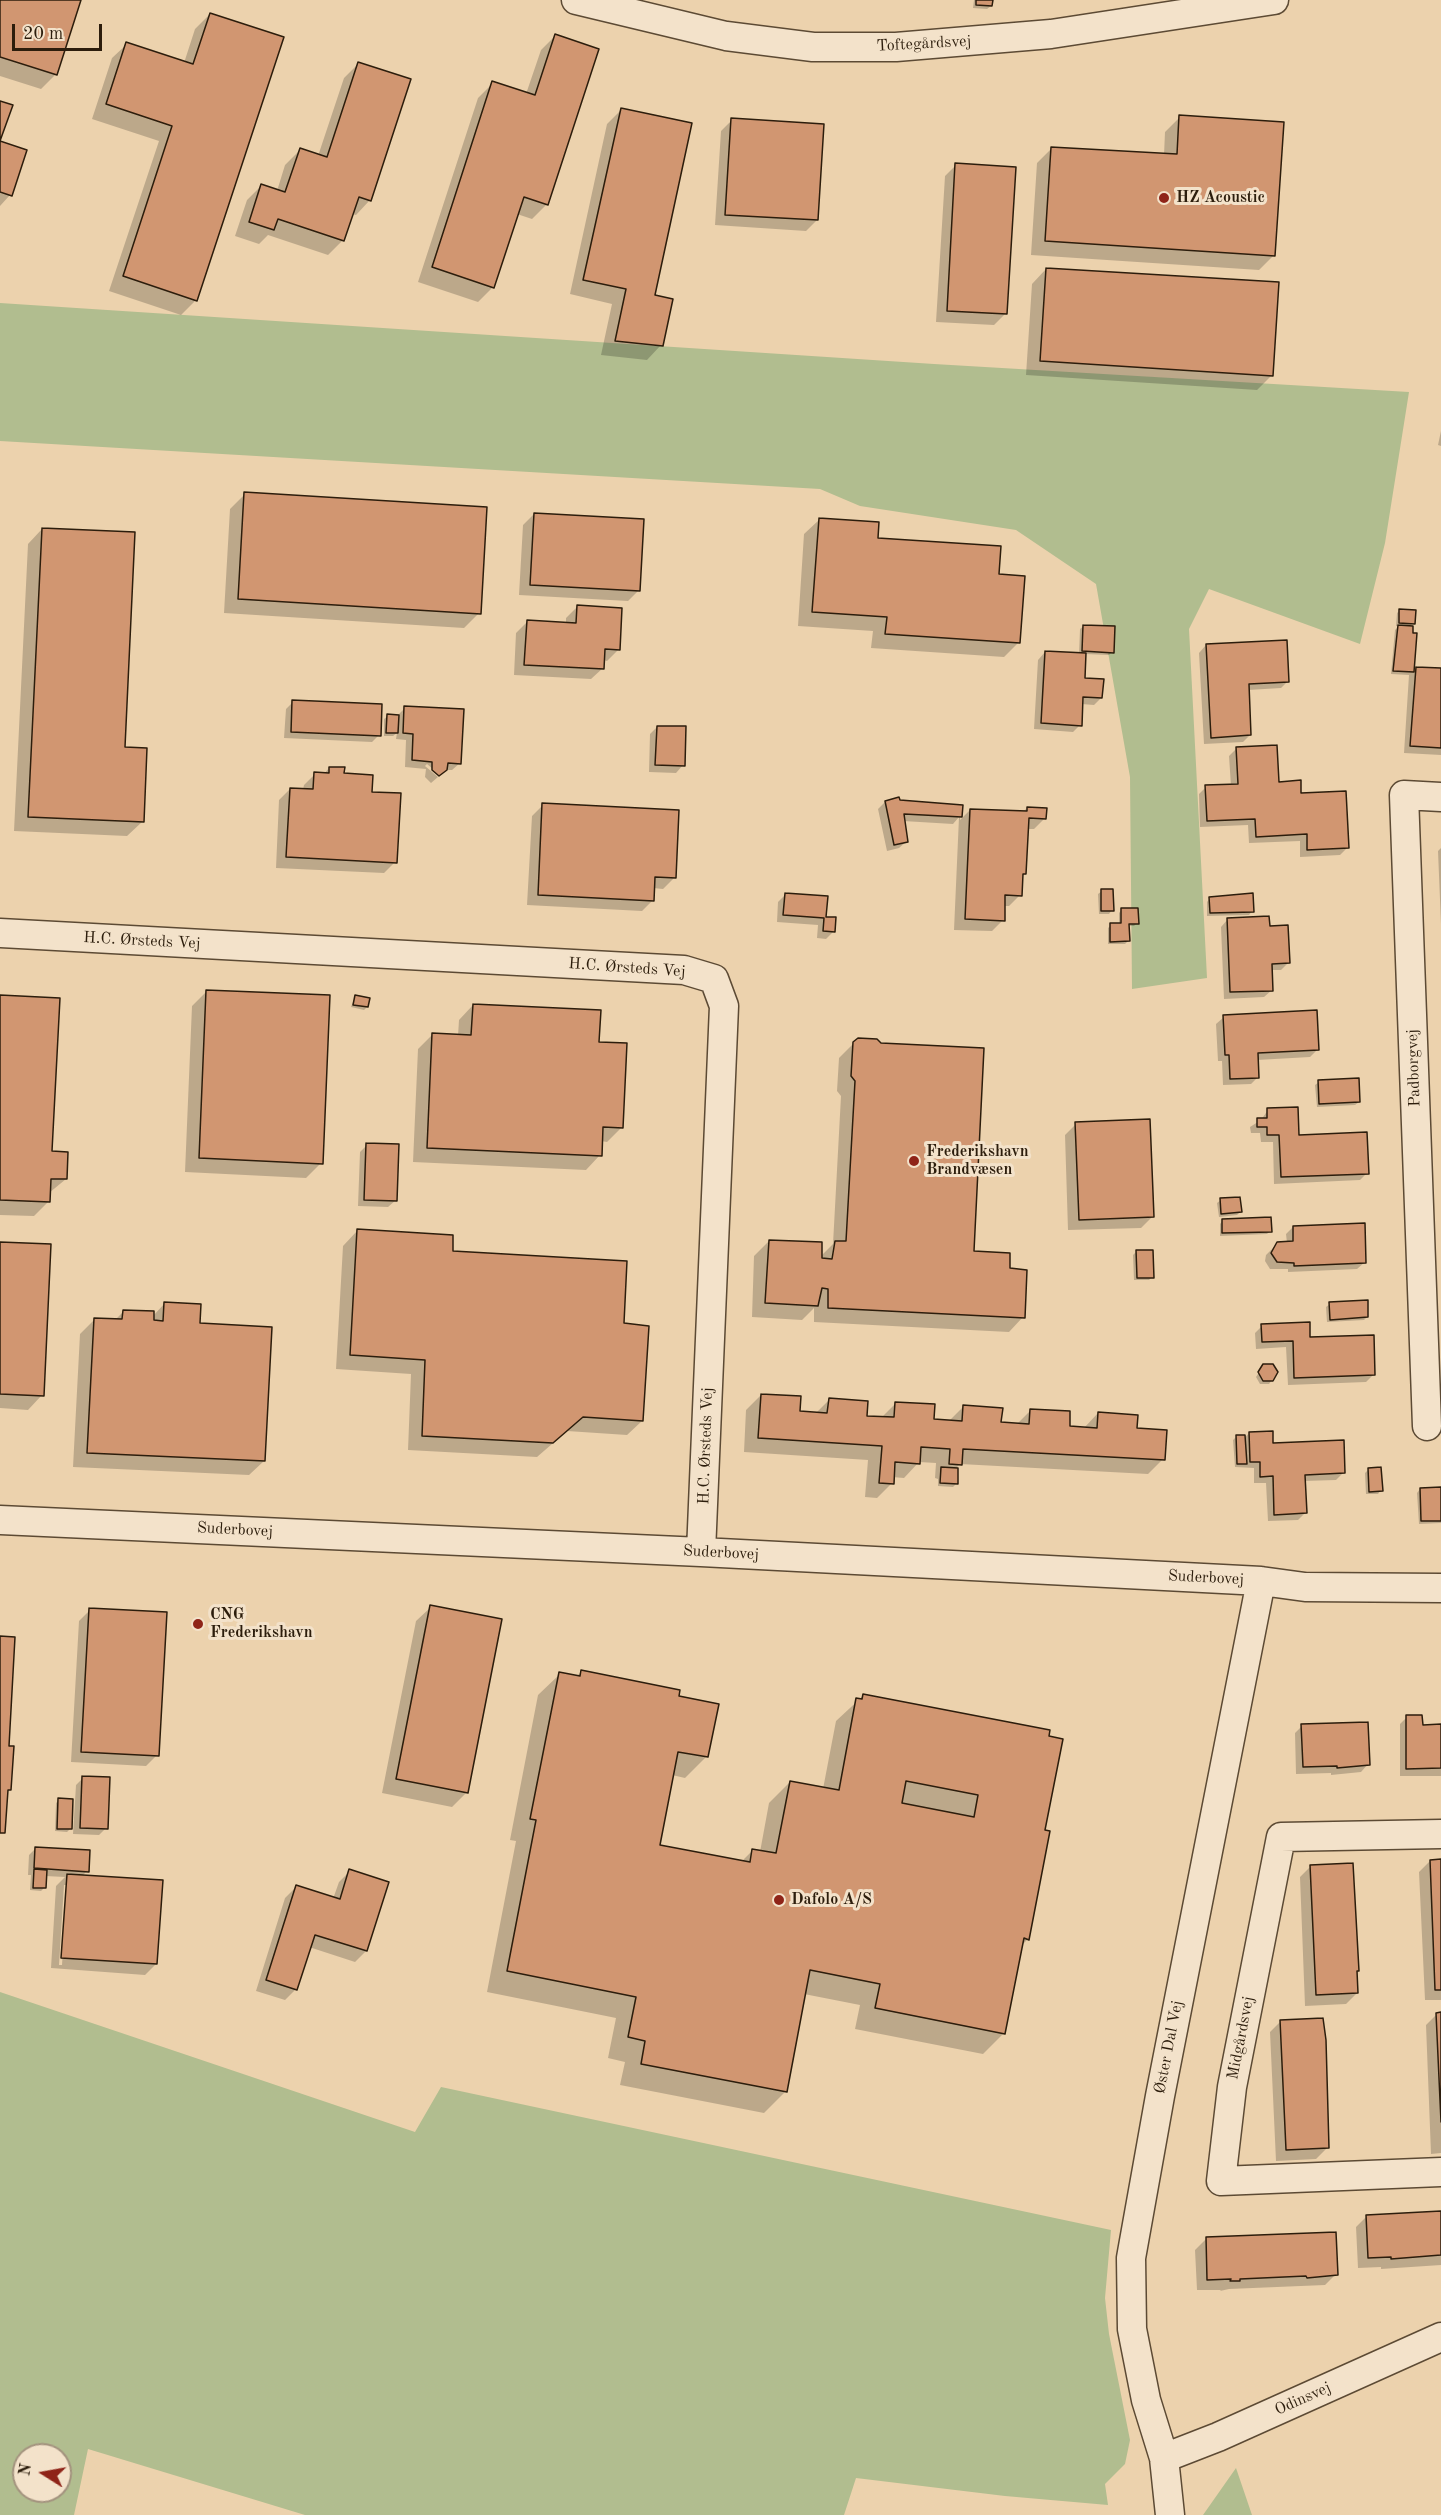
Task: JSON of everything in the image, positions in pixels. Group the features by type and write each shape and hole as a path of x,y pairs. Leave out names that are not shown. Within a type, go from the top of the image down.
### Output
{"street":[{"name":"Toftegårdsvej","path":"576,0 726,36 813,47 896,47 1051,34 1274,0"},
{"name":"Padborgvej","path":"1427,1426 1434,1378 1404,795 1441,797"},
{"name":"H.C. Ørsteds Vej","path":"0,933 684,969 714,979 724,1006 701,1552"},
{"name":"Suderbovej","path":"0,1520 701,1552 1261,1581 1305,1587 1441,1588"},
{"name":"Øster Dal Vej","path":"1170,2515 1164,2458 1146,2400 1132,2329 1131,2258 1160,2096 1261,1581"},
{"name":"Midgårdsvej","path":"1441,1834 1281,1837 1232,2087 1221,2181 1441,2172"},
{"name":"Odinsvej","path":"1164,2458 1218,2437 1441,2337"}],"green space":[{"path":"0,303 934,364 1409,392 1385,543 1360,644 1209,589 1189,629 1207,978 1132,989 1130,777 1096,584 1016,530 860,506 820,489 0,441"},
{"path":"0,1992 415,2132 441,2087 1111,2230 1105,2298 1109,2334 1130,2440 1125,2464 1105,2484 1108,2505 1005,2496 856,2478 844,2515 305,2515 88,2449 74,2515 0,2515"},
{"path":"1236,2468 1252,2515 1203,2515"}],"building":[{"path":"0,0 81,0 57,75 0,57"},
{"path":"976,0 993,0 992,6 976,5"},
{"path":"210,13 284,37 197,301 123,276 172,126 106,104 126,42 193,64"},
{"path":"555,34 599,49 548,205 524,197 494,288 432,267 492,81 535,95"},
{"path":"358,62 411,79 371,201 359,197 344,241 278,219 274,230 249,222 261,184 285,192 300,148 327,157"},
{"path":"0,101 13,105 0,141"},
{"path":"621,108 692,123 655,295 673,299 663,346 615,341 626,289 583,280"},
{"name":"HZ Acoustic","path":"1179,115 1284,122 1275,256 1045,241 1051,147 1177,154"},
{"path":"731,118 824,124 818,220 725,215"},
{"path":"0,141 27,150 12,196 0,192"},
{"path":"955,163 1016,167 1007,314 947,311"},
{"path":"1046,268 1279,282 1273,376 1040,361"},
{"path":"244,492 487,507 481,614 238,599"},
{"path":"534,513 644,519 640,591 530,585"},
{"path":"819,518 879,522 878,538 1001,546 999,574 1025,576 1020,643 885,634 887,617 812,612"},
{"path":"42,528 135,532 125,747 147,748 144,822 28,817"},
{"path":"577,605 622,608 620,650 605,649 604,669 524,665 527,620 576,623"},
{"path":"1399,609 1416,610 1415,624 1399,623"},
{"path":"1083,625 1115,626 1114,653 1082,651"},
{"path":"1398,625 1413,626 1413,633 1417,633 1414,672 1393,671"},
{"path":"1287,640 1289,682 1249,684 1251,735 1211,738 1206,644"},
{"path":"1045,651 1086,653 1085,678 1104,679 1102,698 1083,697 1082,726 1041,723"},
{"path":"1416,667 1441,668 1441,748 1410,746"},
{"path":"292,700 382,704 381,736 291,732"},
{"path":"404,706 464,709 461,764 448,763 447,770 439,776 432,770 432,762 412,760 413,734 403,733"},
{"path":"387,714 399,715 398,733 386,733"},
{"path":"657,726 686,726 685,766 655,765"},
{"path":"1277,745 1279,782 1301,780 1301,793 1346,791 1349,848 1307,850 1307,834 1256,837 1255,819 1207,821 1205,785 1238,784 1236,747"},
{"path":"329,767 345,767 344,773 373,775 372,792 401,793 397,863 286,857 290,788 313,789 314,772 329,773"},
{"path":"899,797 900,800 963,805 962,817 904,814 908,842 894,845 885,801"},
{"path":"542,803 679,810 676,878 655,877 654,901 538,895"},
{"path":"1027,807 1047,808 1046,819 1029,818 1026,874 1023,874 1022,896 1005,895 1005,921 965,919 970,809 1027,811"},
{"path":"1101,889 1113,889 1114,911 1101,911"},
{"path":"785,893 828,896 826,917 836,917 835,932 823,931 824,918 783,915"},
{"path":"1253,893 1254,912 1210,913 1209,897"},
{"path":"1121,908 1138,908 1139,924 1129,924 1130,941 1110,942 1110,923 1121,923"},
{"path":"1269,916 1270,926 1288,925 1290,963 1272,964 1273,991 1230,992 1227,918"},
{"path":"206,990 330,995 323,1164 199,1158"},
{"path":"0,995 60,998 52,1151 68,1152 67,1179 51,1179 50,1202 0,1200"},
{"path":"355,995 370,998 368,1007 353,1005"},
{"path":"473,1004 601,1010 599,1042 627,1043 623,1128 603,1127 602,1156 427,1148 432,1033 471,1035"},
{"path":"1317,1010 1319,1050 1258,1053 1259,1078 1230,1079 1229,1055 1225,1055 1223,1015"},
{"name":"Frederikshavn Brandvæsen","path":"858,1038 877,1039 881,1043 984,1048 974,1251 1010,1253 1010,1268 1027,1270 1025,1318 828,1308 828,1289 822,1288 818,1306 765,1303 769,1240 822,1242 822,1258 832,1259 835,1241 846,1241 855,1081 851,1076 853,1042"},
{"path":"1359,1078 1360,1102 1319,1104 1318,1080"},
{"path":"1298,1107 1299,1135 1367,1132 1369,1174 1281,1177 1279,1135 1267,1135 1267,1127 1257,1127 1257,1118 1267,1118 1267,1108"},
{"path":"1150,1119 1154,1217 1079,1220 1075,1122"},
{"path":"366,1143 399,1144 397,1201 364,1200"},
{"path":"1240,1197 1242,1212 1221,1214 1220,1198"},
{"path":"1271,1217 1272,1232 1222,1233 1222,1219"},
{"path":"1365,1223 1366,1263 1294,1266 1294,1263 1277,1262 1271,1253 1277,1242 1293,1241 1293,1226"},
{"path":"357,1229 453,1235 453,1251 627,1261 624,1323 649,1326 643,1421 583,1417 553,1443 422,1436 425,1360 350,1355"},
{"path":"0,1242 51,1244 44,1396 0,1394"},
{"path":"1136,1250 1153,1250 1154,1278 1137,1278"},
{"path":"1368,1300 1368,1317 1330,1320 1329,1302"},
{"path":"164,1302 201,1304 200,1323 272,1327 265,1461 87,1453 94,1318 122,1319 123,1310 154,1311 154,1320 163,1321"},
{"path":"1310,1322 1310,1337 1374,1335 1375,1375 1294,1378 1293,1341 1262,1342 1261,1324"},
{"path":"1263,1364 1273,1364 1278,1372 1273,1381 1263,1381 1258,1372"},
{"path":"761,1394 801,1396 800,1411 827,1413 829,1398 868,1401 867,1416 894,1417 895,1402 935,1404 934,1419 962,1421 963,1405 1003,1408 1001,1422 1029,1424 1030,1409 1070,1411 1070,1426 1097,1428 1098,1412 1138,1415 1137,1428 1167,1430 1165,1460 963,1449 962,1465 949,1464 950,1449 921,1447 920,1464 895,1462 894,1484 879,1483 882,1446 758,1438"},
{"path":"1273,1431 1273,1443 1344,1440 1345,1473 1305,1475 1307,1513 1274,1515 1273,1476 1260,1477 1260,1462 1250,1462 1249,1432"},
{"path":"1236,1435 1245,1435 1247,1464 1237,1464"},
{"path":"941,1467 958,1468 958,1484 940,1483"},
{"path":"1381,1467 1383,1491 1369,1492 1368,1468"},
{"path":"1441,1487 1441,1521 1421,1521 1420,1488"},
{"path":"430,1605 502,1619 468,1793 396,1779"},
{"path":"89,1608 167,1612 159,1756 81,1752"},
{"path":"0,1636 15,1637 9,1746 14,1746 5,1833 0,1833"},
{"name":"Dafolo A/S","path":"581,1670 680,1690 679,1696 719,1704 708,1757 678,1752 660,1845 750,1862 752,1849 776,1853 790,1781 839,1790 856,1698 862,1699 863,1694 1050,1730 1049,1736 1063,1739 1045,1830 1050,1831 1029,1940 1024,1938 1005,2034 875,2008 880,1984 810,1970 787,2092 641,2064 645,2041 628,2037 636,1997 507,1971 536,1820 530,1819 559,1672 580,1676","holes":["906,1781 978,1795 974,1817 902,1803"]},
{"path":"1406,1715 1422,1715 1423,1725 1441,1724 1441,1768 1406,1769"},
{"path":"1368,1722 1370,1765 1337,1768 1337,1766 1303,1767 1301,1724"},
{"path":"82,1776 110,1777 108,1829 80,1828"},
{"path":"58,1798 73,1799 72,1829 57,1829"},
{"path":"35,1847 90,1850 89,1872 34,1868"},
{"path":"1441,1859 1441,1990 1435,1990 1430,1860"},
{"path":"1353,1863 1359,1971 1357,1971 1358,1993 1316,1995 1310,1865"},
{"path":"34,1869 47,1870 46,1888 33,1888"},
{"path":"349,1869 389,1882 367,1951 315,1935 297,1990 266,1980 296,1885 340,1899"},
{"path":"67,1874 163,1880 157,1964 61,1958"},
{"path":"1441,2012 1441,2122 1436,2013"},
{"path":"1323,2018 1326,2040 1329,2148 1286,2150 1280,2020"},
{"path":"1441,2211 1441,2255 1391,2259 1391,2257 1368,2258 1366,2215"},
{"path":"1336,2232 1338,2275 1240,2279 1240,2281 1207,2280 1206,2237"}],"place":[{"name":"HZ Acoustic","path":"1164,198"},
{"name":"Frederikshavn Brandvæsen","path":"914,1161"},
{"name":"CNG Frederikshavn","path":"198,1624"},
{"name":"Dafolo A/S","path":"779,1900"}]}
